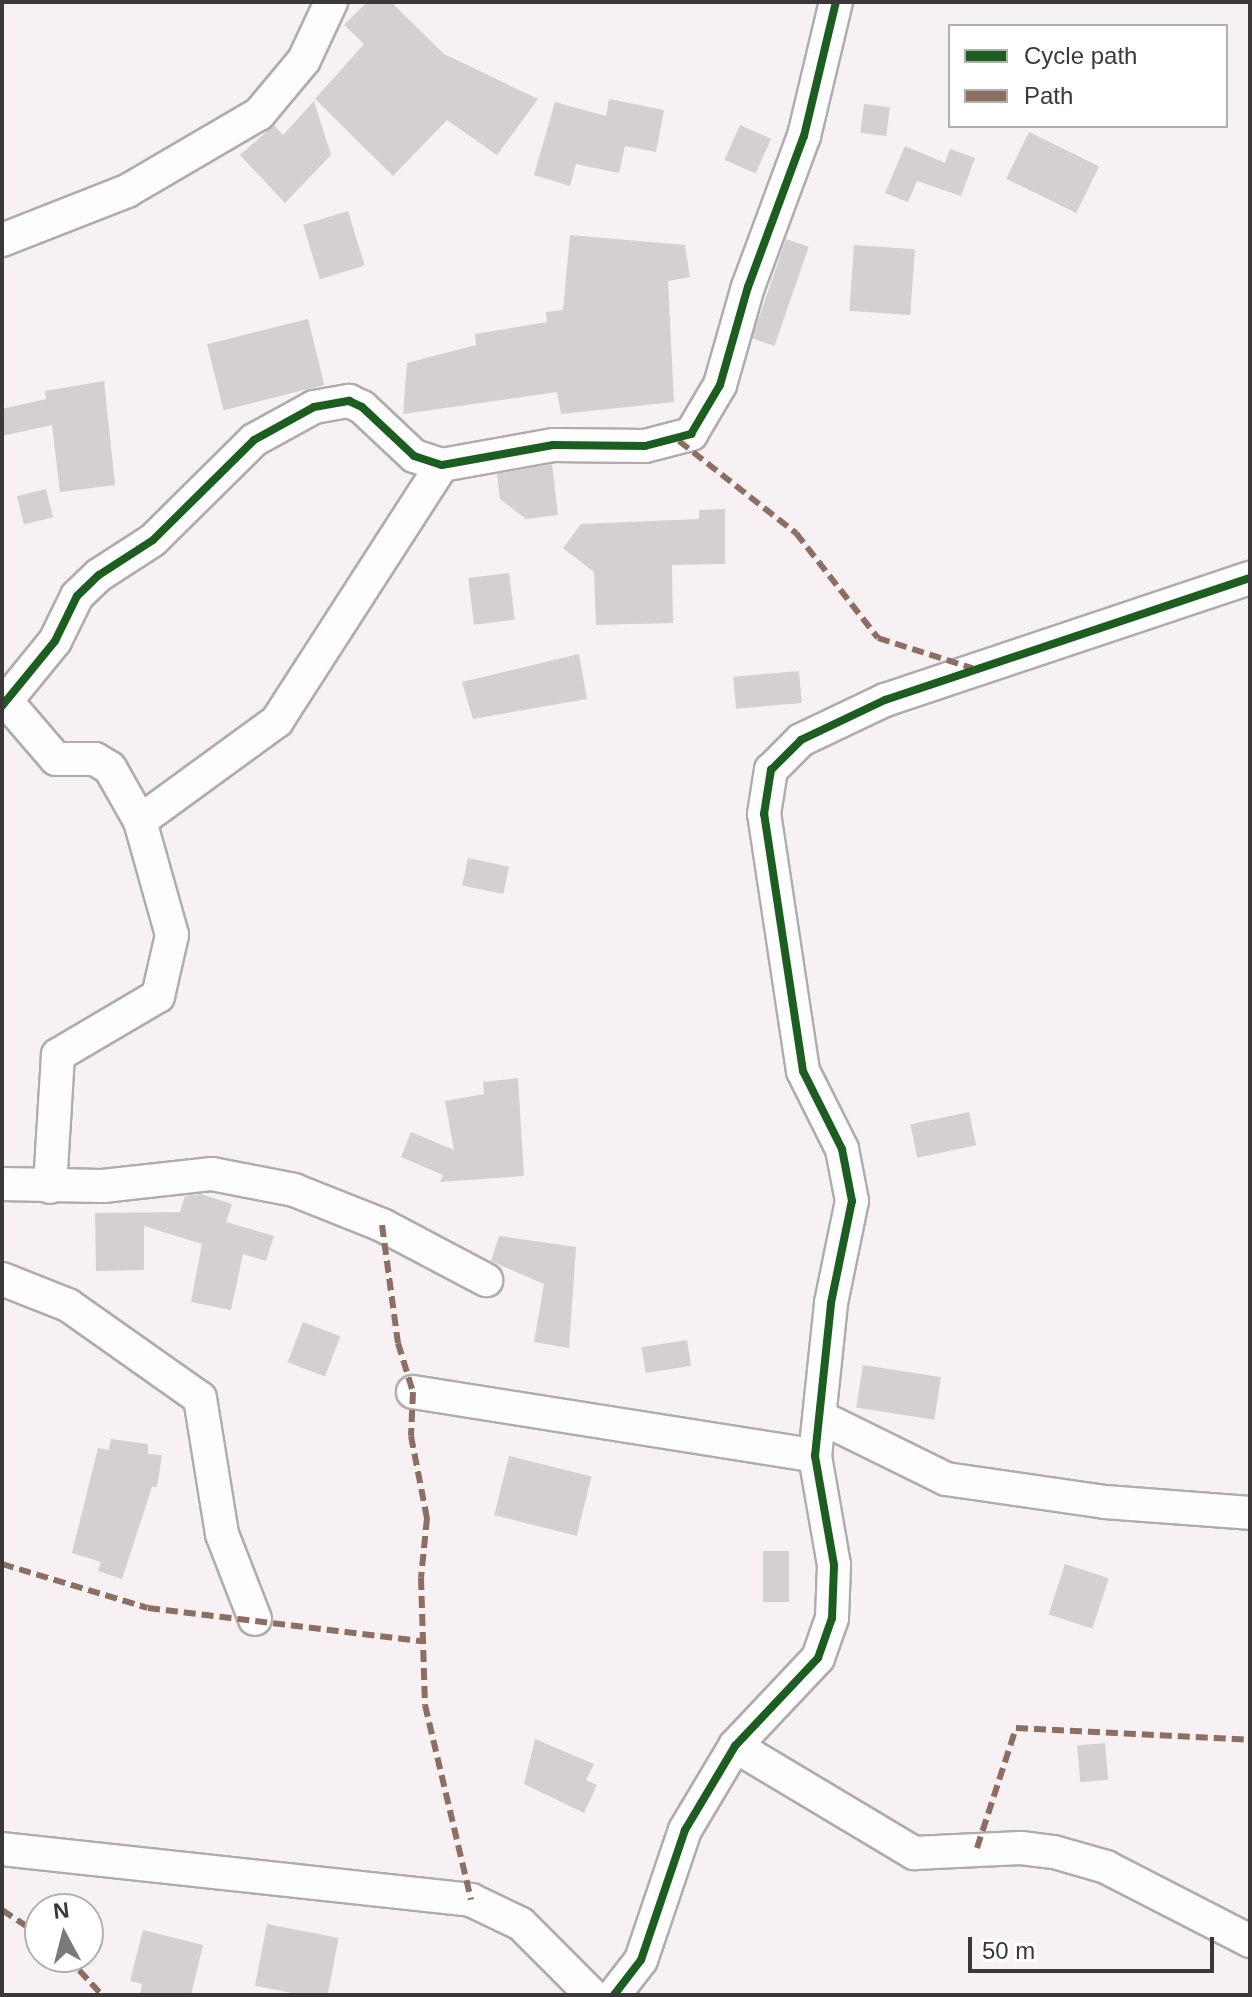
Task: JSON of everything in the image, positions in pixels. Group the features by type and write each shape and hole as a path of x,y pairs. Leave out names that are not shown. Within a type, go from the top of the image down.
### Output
{"street":[{"path":"2,240 127,191 259,114 304,60 331,2"},
{"path":"50,1187 58,1055 158,996 170,967 167,899 140,821 103,762 56,759 4,704 55,641 77,596 99,575 153,540 254,440 314,407 349,401 362,407 414,456 442,465 553,445 656,445 679,441 702,424 804,136 836,2"},
{"path":"140,821 277,721 442,465"},
{"path":"614,1995 641,1960 685,1830 735,1746 818,1658 832,1618 834,1565 815,1456 831,1303 852,1201 842,1149 803,1071 764,814 771,770 801,740 885,700 1250,578"},
{"path":"2,1184 50,1187 212,1174 294,1190 382,1225 486,1280"},
{"path":"2,1279 68,1305 200,1398 222,1534 255,1619"},
{"path":"413,1392 815,1456"},
{"path":"820,1417 946,1479 1105,1502 1250,1513"},
{"path":"735,1746 914,1853 1021,1848 1054,1852 1106,1867 1250,1941"},
{"path":"2,1849 471,1900 521,1924 592,1995"}],"building":[{"path":"367,2 391,2 444,54 538,99 497,155 447,120 393,176 315,99 364,44 344,25"},
{"path":"609,99 664,110 656,152 625,146 619,173 576,164 570,186 534,175 555,102 606,116"},
{"path":"314,101 331,155 285,203 240,155 274,125 283,135"},
{"path":"864,104 890,107 886,136 860,133"},
{"path":"740,125 771,139 756,174 725,160"},
{"path":"1029,132 1099,166 1076,213 1006,179"},
{"path":"905,146 945,163 950,149 975,158 961,196 917,181 908,202 885,193"},
{"path":"348,211 365,266 320,279 303,225"},
{"path":"570,235 685,245 690,277 668,281 674,402 561,414 557,392 403,414 407,363 476,345 475,334 547,322 546,312 563,310"},
{"path":"786,239 809,247 775,346 752,338"},
{"path":"854,245 915,249 910,315 849,311"},
{"path":"308,319 324,385 224,410 207,344"},
{"path":"104,381 115,485 60,492 52,425 2,436 2,409 46,399 45,391"},
{"path":"552,464 558,515 526,519 500,499 497,474"},
{"path":"46,489 53,517 24,524 17,496"},
{"path":"725,509 725,564 672,565 673,623 596,625 594,572 563,548 581,524 699,519 699,510"},
{"path":"509,573 515,620 474,625 468,578"},
{"path":"579,654 587,699 473,719 462,682"},
{"path":"799,671 802,703 736,709 733,677"},
{"path":"468,858 509,867 503,894 462,885"},
{"path":"518,1078 524,1176 440,1182 443,1175 401,1157 411,1132 454,1150 445,1101 484,1094 483,1082"},
{"path":"969,1112 976,1145 917,1158 910,1124"},
{"path":"201,1194 232,1204 226,1222 274,1236 266,1261 243,1254 231,1310 191,1302 202,1244 144,1226 144,1270 96,1271 95,1213 180,1212 185,1196"},
{"path":"499,1236 576,1247 569,1348 534,1342 544,1284 491,1261"},
{"path":"303,1322 340,1336 325,1376 288,1362"},
{"path":"687,1340 691,1366 646,1373 642,1347"},
{"path":"863,1365 941,1377 934,1420 856,1407"},
{"path":"111,1439 148,1444 148,1454 162,1455 157,1487 152,1487 122,1579 98,1571 101,1562 72,1553 98,1448 109,1450"},
{"path":"509,1456 591,1477 577,1536 494,1515"},
{"path":"763,1551 789,1551 789,1602 763,1602"},
{"path":"1065,1564 1109,1578 1092,1629 1049,1614"},
{"path":"535,1739 594,1764 586,1780 597,1785 584,1813 524,1784"},
{"path":"1105,1743 1108,1780 1080,1782 1077,1745"},
{"path":"267,1924 339,1938 328,1995 302,1995 255,1986"},
{"path":"143,1930 203,1945 191,1995 140,1995 142,1984 130,1981"}],"marked path":[{"path":"679,441 796,533 878,638 972,668"},
{"path":"382,1225 398,1343 413,1392 411,1436 427,1518 421,1578 425,1705 471,1900"},
{"path":"2,1564 148,1608 422,1641"},
{"path":"977,1848 1016,1728 1250,1740"},
{"path":"2,1910 24,1924"},
{"path":"82,1973 102,1995"}],"cycle path":[{"path":"2,706 55,641 77,596 99,575 153,540 254,440 314,407 349,401 362,407 414,456 442,465 553,445 645,446 691,434 720,385 748,287 804,136 836,2"},
{"path":"614,1995 641,1960 685,1830 735,1746 818,1658 832,1618 834,1565 815,1456 831,1303 852,1201 842,1149 803,1071 764,814 771,770 801,740 885,700 1250,578"}]}
